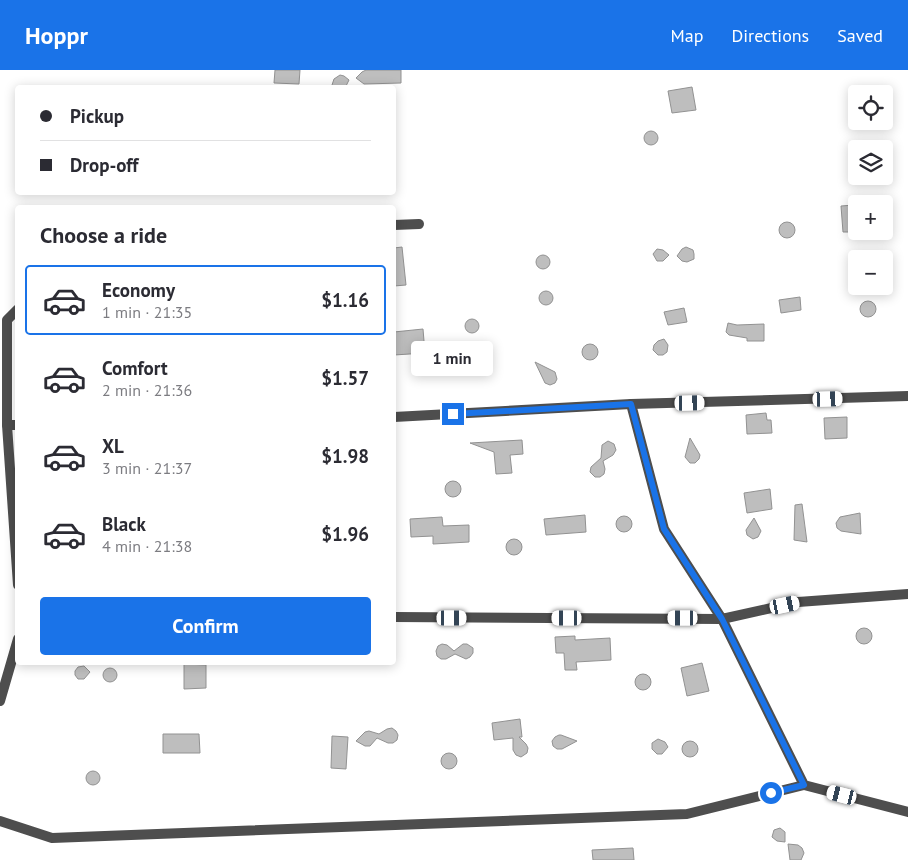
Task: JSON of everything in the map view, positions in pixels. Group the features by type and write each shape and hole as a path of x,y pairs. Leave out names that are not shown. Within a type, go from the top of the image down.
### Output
{"street":[{"path":"396,225 419,224"},
{"path":"15,312 7,320 15,505"},
{"path":"396,417 631,404 908,396"},
{"path":"631,404 664,529 722,619 804,785"},
{"path":"396,617 722,619 798,602 908,594"},
{"path":"0,701 15,649"},
{"path":"0,821 52,838 687,814 804,785 905,810"}],"building":[{"path":"275,70 300,70 299,84 274,83"},
{"path":"366,70 401,70 401,83 364,84 356,78"},
{"path":"340,75 349,80 346,85 332,85 334,79"},
{"path":"692,87 696,110 672,113 668,91"},
{"path":"651,131 656,133 658,138 656,143 651,145 646,143 644,138 646,133"},
{"path":"848,205 848,232 843,232 841,206"},
{"path":"787,222 795,230 787,238 779,230"},
{"path":"402,247 406,285 396,286 396,248"},
{"path":"686,247 693,250 694,254 694,259 687,262 682,261 677,256"},
{"path":"657,249 663,250 669,255 663,261 657,261 653,254"},
{"path":"543,255 548,257 550,262 548,267 543,269 538,267 536,262 538,257"},
{"path":"546,291 551,293 553,298 551,303 546,305 541,303 539,298 541,293"},
{"path":"800,297 801,310 781,313 779,300"},
{"path":"868,301 876,309 868,317 860,309"},
{"path":"684,308 687,322 668,325 664,312"},
{"path":"472,319 477,321 479,326 477,331 472,333 467,331 465,326 467,321"},
{"path":"728,323 737,325 764,324 764,341 747,341 747,338 729,335 726,332"},
{"path":"423,329 425,353 396,355 396,332"},
{"path":"664,339 668,345 667,352 663,355 658,355 653,350 654,345"},
{"path":"590,344 598,352 590,360 582,352"},
{"path":"455,347 460,349 462,354 460,359 455,361 450,359 448,354 450,349"},
{"path":"535,362 555,372 557,379 555,383 550,385 545,383"},
{"path":"766,413 767,420 771,420 772,433 747,434 746,415"},
{"path":"847,417 847,438 825,439 824,418"},
{"path":"690,438 700,455 695,463 690,463 685,457"},
{"path":"522,440 523,454 510,455 512,473 496,474 494,452 470,443"},
{"path":"608,441 614,444 616,450 613,455 603,461 604,474 600,477 595,477 590,472 591,467 601,458 602,445"},
{"path":"453,481 461,489 453,497 445,489"},
{"path":"770,489 772,509 747,513 744,493"},
{"path":"802,504 807,542 794,540 795,505"},
{"path":"860,513 861,534 841,531 837,528 836,523 840,517"},
{"path":"585,515 586,532 546,535 544,519"},
{"path":"624,516 632,524 624,532 616,524"},
{"path":"442,517 443,526 469,525 469,542 433,544 433,536 411,537 410,519"},
{"path":"754,518 761,531 758,537 753,539 747,535 746,530"},
{"path":"514,539 522,547 514,555 506,547"},
{"path":"864,628 872,636 864,644 856,636"},
{"path":"575,636 575,640 610,638 611,660 576,662 577,670 565,670 564,653 556,653 555,637"},
{"path":"442,644 447,645 454,651 463,644 467,644 473,648 473,653 466,659 455,654 446,659 441,659 437,656 436,651 438,646"},
{"path":"702,663 709,691 687,696 681,668"},
{"path":"184,665 206,665 206,688 184,689"},
{"path":"84,666 90,672 84,679 78,679 75,671 78,667"},
{"path":"110,668 115,670 117,675 115,680 110,682 105,680 103,675 105,670"},
{"path":"643,674 651,682 643,690 635,682"},
{"path":"520,719 522,737 519,737 528,748 527,753 521,757 516,755 513,750 513,738 494,740 492,723"},
{"path":"392,728 398,735 397,740 393,743 377,738 370,746 365,746 356,741 365,732 369,731 379,734"},
{"path":"163,734 199,734 200,753 163,753"},
{"path":"559,735 577,741 562,749 557,749 553,746 552,741"},
{"path":"332,736 348,737 346,769 331,768"},
{"path":"658,739 665,742 668,747 662,754 657,754 652,749 652,743"},
{"path":"690,741 698,749 690,757 682,749"},
{"path":"449,753 457,761 449,769 441,761"},
{"path":"93,771 98,773 100,778 98,783 93,785 88,783 86,778 88,773"},
{"path":"780,828 785,832 785,842 777,841 772,837 774,830"},
{"path":"788,844 798,845 802,848 804,853 801,860 790,860"},
{"path":"633,848 634,860 593,860 592,850"}],"route":[{"path":"453,414 631,404 664,529 722,619 804,785 771,793"}]}
